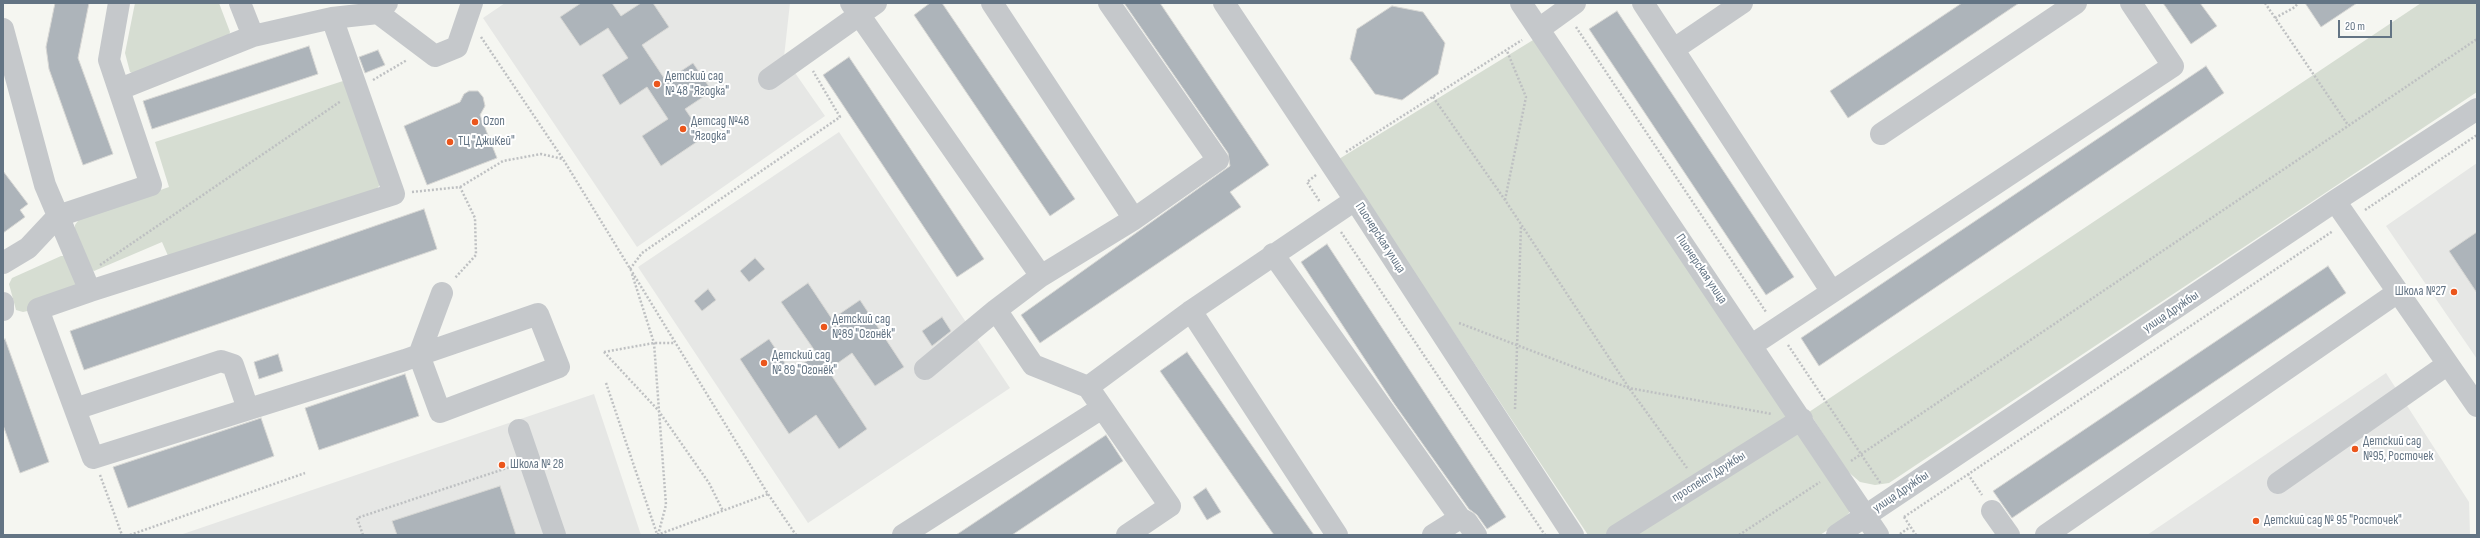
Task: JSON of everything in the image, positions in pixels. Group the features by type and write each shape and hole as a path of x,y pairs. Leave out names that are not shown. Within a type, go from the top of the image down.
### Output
{"street":[{"path":"3,263 28,248 58,216 151,185 109,60 119,3"},
{"path":"240,3 253,36"},
{"path":"769,79 803,54 854,9 876,3"},
{"path":"992,3 1134,220"},
{"path":"925,369 996,310 1041,276 1134,220 1218,160 1109,3"},
{"name":"Пионерская улица","path":"1224,3 1355,200 1573,535"},
{"name":"Пионерская улица","path":"1521,3 1530,31 1752,345 1837,470 1878,535"},
{"path":"1643,3 1832,292"},
{"path":"1674,49 1742,3"},
{"path":"1881,134 2076,3"},
{"path":"1752,345 2173,66 2131,3"},
{"path":"1530,31 1570,6"},
{"path":"120,89 253,36 383,8 424,48 435,56 457,47 469,10"},
{"path":"854,9 1041,276"},
{"path":"332,18 394,194 90,290 38,309 93,458 419,355 538,314 559,367 440,412 419,355 442,293"},
{"path":"3,29 45,185 90,290"},
{"name":"улица Дружбы","path":"1866,516 2335,201 2477,109"},
{"path":"1088,387 1273,254 1355,200"},
{"path":"2335,201 2477,406"},
{"path":"1273,254 1460,518 1467,522 1476,535"},
{"path":"2046,535 2398,292"},
{"path":"3,302 3,310"},
{"path":"996,310 1033,365 1088,387 1170,506 1128,535"},
{"path":"1191,312 1337,535"},
{"path":"75,409 221,361 233,365 248,409"},
{"path":"2278,483 2448,364"},
{"path":"903,535 1102,408"},
{"name":"проспект Дружбы","path":"1617,535 1698,483 1802,420"},
{"path":"519,430 555,535"},
{"path":"1992,511 2009,535"},
{"path":"1837,535 1866,516"},
{"path":"1433,535 1460,518"}],"path":[{"path":"2265,3 2348,125"},
{"path":"2275,18 2295,7 2298,3"},
{"path":"1570,6 1777,328 1860,455 1883,487"},
{"path":"469,10 564,159 768,494 796,535"},
{"path":"1345,153 1525,39 1530,31"},
{"path":"1739,535 2477,39"},
{"path":"90,290 95,268 357,90 424,48"},
{"path":"1505,200 1526,97 1507,50"},
{"path":"630,269 642,253 840,117 803,54"},
{"path":"1433,97 1505,200 1629,388 1698,483"},
{"path":"1904,518 2477,135"},
{"path":"394,194 460,187 503,161 541,154 564,159"},
{"path":"1318,173 1307,182 1545,535"},
{"path":"442,293 476,255 475,218 460,187"},
{"path":"1515,414 1521,225"},
{"path":"630,269 654,343 666,505 657,535"},
{"path":"1454,320 1629,388 1802,420"},
{"path":"676,343 654,343 604,352 658,410 709,483 723,511"},
{"path":"606,383 657,535"},
{"path":"93,458 122,535"},
{"path":"363,535 357,518 529,460"},
{"path":"130,535 305,473"},
{"path":"1968,474 1992,511"},
{"path":"657,535 768,494"},
{"path":"1900,512 1916,535"},
{"path":"1900,534 1910,527"}],"shaded area":[{"path":"135,3 219,3 230,32 227,42 138,76 130,72 125,53"},
{"name":"Детсад №48 \"Ягодка\"","path":"505,3 790,3 784,57 825,116 637,247 483,18"},
{"path":"2421,3 2477,3 2477,92 1889,483 1875,485 1860,482 1846,470 1809,412"},
{"path":"1538,37 1849,503 1849,513 1843,520 1820,535 1588,535 1339,159"},
{"path":"343,81 380,175 379,186 372,195 169,258 162,242 94,271 85,264 75,235 75,225 80,218 169,187 155,142"},
{"name":"Детский сад №89 \"Огонёк\"","path":"839,132 1010,388 808,523 638,267"},
{"name":"Школа №27","path":"2477,163 2477,359 2386,226"},
{"path":"61,256 68,256 81,285 32,310 23,312 16,310 9,284 12,278"},
{"name":"Детский сад №95, Росточек","path":"2386,373 2469,502 2470,535 2147,535"},
{"name":"Школа № 28","path":"594,394 641,535 180,535"}],"building":[{"path":"55,3 89,3 78,58 113,154 83,165 49,69 46,47"},
{"name":"Детский сад № 48 \"Ягодка\"","path":"581,3 612,3 621,16 641,3 653,3 669,27 642,45 666,81 693,63 712,91 685,109 704,137 661,166 642,136 668,119 647,87 620,105 602,75 628,58 608,28 580,46 560,17"},
{"path":"930,3 942,3 1075,199 1050,216 914,15"},
{"path":"1124,3 1160,3 1269,165 1230,192 1241,207 1040,343 1021,315 1230,166 1228,153"},
{"path":"1962,3 2019,3 1848,118 1830,91"},
{"path":"2163,3 2200,3 2217,26 2191,44"},
{"path":"2305,3 2357,3 2321,27"},
{"path":"1392,6 1423,12 1445,43 1438,74 1402,100 1375,94 1350,59 1357,29"},
{"path":"1617,11 1794,277 1766,295 1589,29"},
{"path":"309,46 318,74 152,129 143,101"},
{"path":"378,50 385,65 365,73 359,57"},
{"path":"849,57 984,259 957,277 823,75"},
{"path":"2206,66 2224,93 1819,366 1801,338"},
{"name":"ТЦ \"ДжиКей\"","path":"469,91 478,91 483,97 485,106 480,115 497,158 427,185 404,126 460,102 464,94"},
{"path":"3,171 28,204 20,210 25,217 3,233"},
{"path":"424,209 437,249 84,370 70,331"},
{"path":"2477,232 2477,293 2449,251"},
{"path":"1327,244 1506,517 1487,529 1477,515 1469,509 1393,402 1301,262"},
{"path":"755,258 765,269 749,282 740,271"},
{"path":"2328,266 2346,293 2012,518 1993,491"},
{"name":"Детский сад № 89 \"Огонёк\"","path":"808,283 832,319 860,300 904,367 875,386 852,353 828,370 867,429 839,449 816,415 789,434 740,359 769,339 791,372 817,354 781,302"},
{"path":"708,289 716,300 702,311 694,301"},
{"path":"942,317 951,331 932,346 922,331"},
{"path":"5,339 49,462 20,473 3,425 3,340"},
{"path":"1187,352 1314,535 1274,535 1160,371"},
{"path":"278,354 283,371 259,379 254,362"},
{"path":"405,374 419,416 319,450 305,408"},
{"path":"261,418 274,456 128,508 113,467"},
{"path":"1106,435 1123,461 1012,535 956,535"},
{"path":"500,486 516,535 397,535 392,521"},
{"path":"1206,488 1221,512 1207,520 1193,497"}],"place":[{"name":"Детский сад № 48 \"Ягодка\"","path":"657,84"},
{"name":"Ozon","path":"475,122"},
{"name":"Детсад №48 \"Ягодка\"","path":"683,129"},
{"name":"ТЦ \"ДжиКей\"","path":"450,142"},
{"name":"Школа №27","path":"2454,292"},
{"name":"Детский сад №89 \"Огонёк\"","path":"824,327"},
{"name":"Детский сад № 89 \"Огонёк\"","path":"764,363"},
{"name":"Детский сад №95, Росточек","path":"2355,449"},
{"name":"Школа № 28","path":"502,465"},
{"name":"Детский сад № 95 \"Росточек\"","path":"2256,521"}]}
